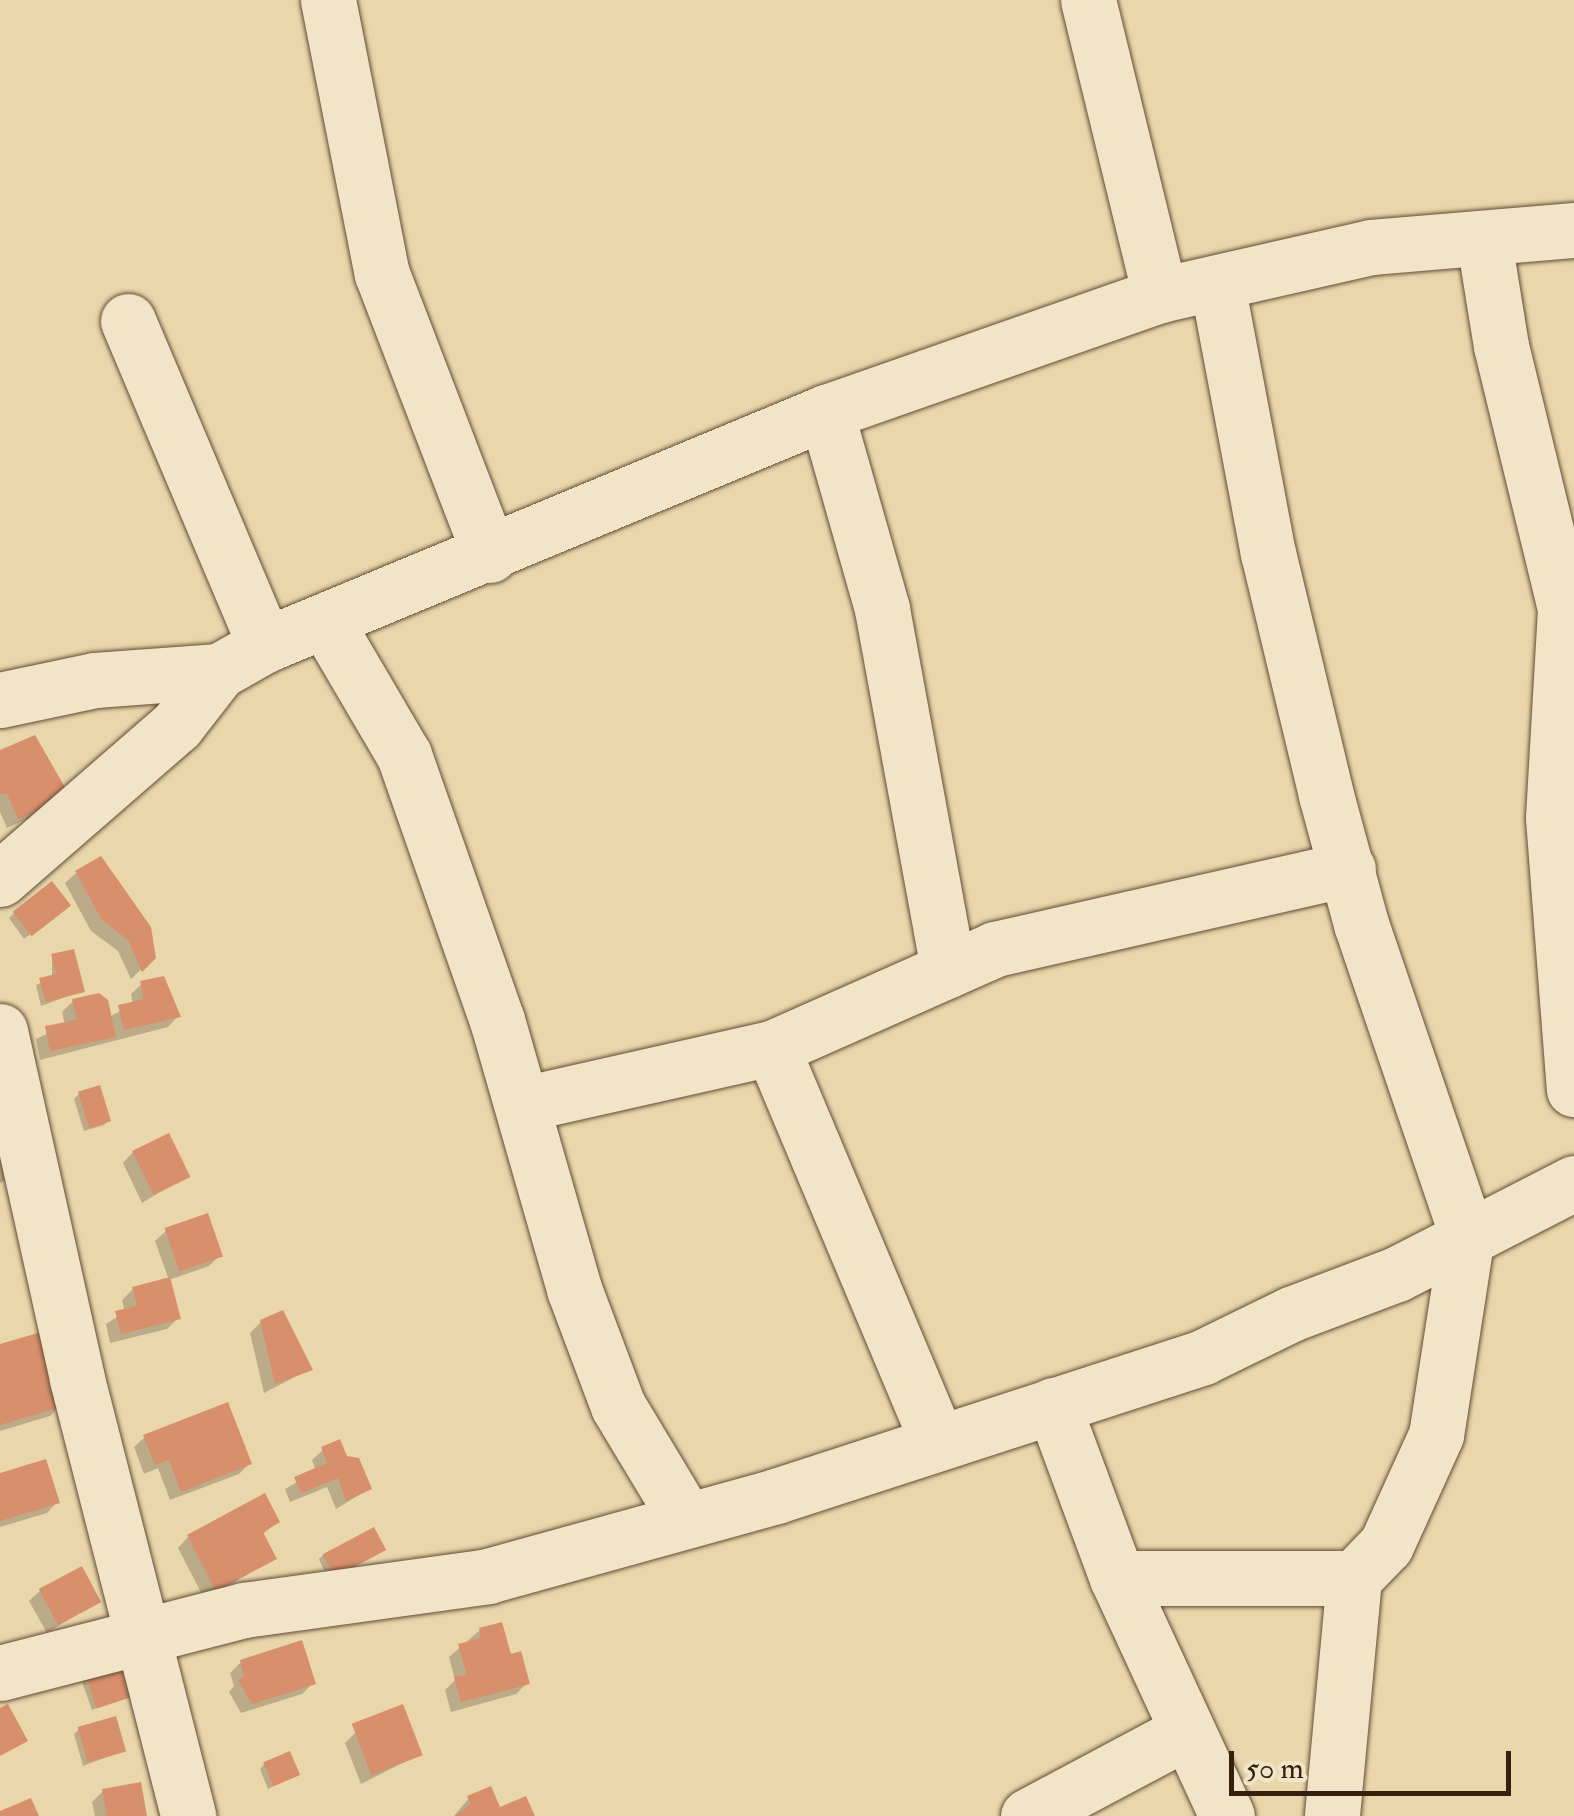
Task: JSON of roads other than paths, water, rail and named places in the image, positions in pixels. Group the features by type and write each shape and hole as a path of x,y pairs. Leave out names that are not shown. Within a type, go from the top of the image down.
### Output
{"street":[{"path":"328,0 382,274 490,555"},
{"path":"1088,0 1160,295"},
{"path":"0,878 178,725 219,671 265,644 327,624 826,412 1160,295 1218,284 1263,268 1372,247 1484,241 1574,230"},
{"path":"1484,241 1501,346 1565,609 1554,818 1574,1090"},
{"path":"1218,284 1268,553 1348,869 1467,1235 1436,1435 1386,1545 1354,1578 1332,1816"},
{"path":"128,321 265,644"},
{"path":"826,412 882,609 948,970"},
{"path":"327,624 404,755 522,1104 574,1289 618,1406 686,1520"},
{"path":"0,700 130,676 219,671"},
{"path":"522,1104 772,1048 996,949 1348,869"},
{"path":"0,1031 77,1378 188,1816"},
{"path":"772,1048 938,1443"},
{"path":"0,1674 144,1640 244,1610 488,1576 938,1443 1203,1357 1290,1314 1398,1274 1574,1183"},
{"path":"1053,1405 1116,1578 1184,1734 1227,1816"},
{"path":"1116,1578 1354,1578"},
{"path":"1028,1816 1184,1734"}]}
